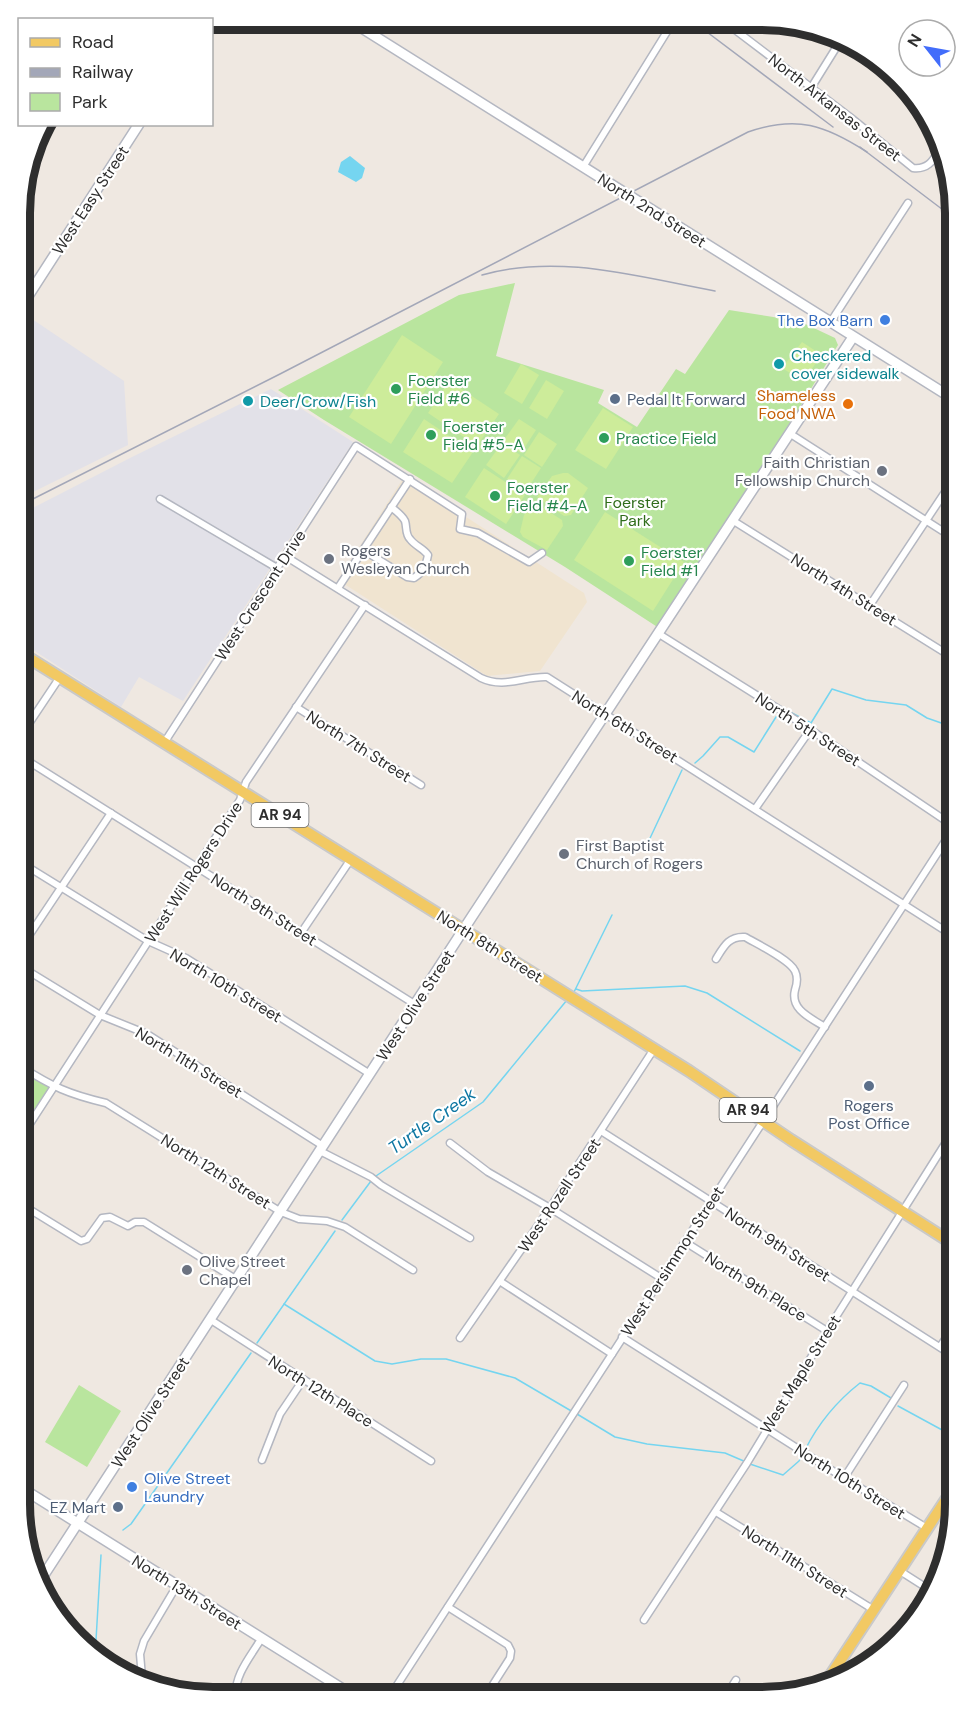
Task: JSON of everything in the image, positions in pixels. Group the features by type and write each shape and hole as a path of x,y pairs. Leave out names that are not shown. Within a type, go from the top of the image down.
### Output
{"main road":[{"name":"North 2nd Street","path":"365,30 945,393"},
{"name":"West Easy Street","path":"30,293 138,126"},
{"name":"West Olive Street","path":"44,1574 853,337"},
{"name":"North 8th Street","path":"30,659 654,1049 945,1239"},
{"name":"North 13th Street","path":"30,1493 176,1587 339,1687"},
{"path":"833,1672 945,1501"}],"street":[{"path":"583,167 668,30"},
{"name":"North Arkansas Street","path":"737,30 914,168 921,169 928,166 935,155"},
{"path":"811,88 836,46"},
{"path":"830,323 908,203"},
{"path":"789,433 945,533"},
{"name":"West Crescent Drive","path":"164,743 356,446 410,479"},
{"path":"338,588 410,479 462,514 460,529 478,533 529,562 542,553"},
{"path":"870,605 945,493"},
{"path":"160,499 277,568"},
{"path":"363,550 407,577 414,578 427,565 428,555 410,540 405,522 391,507"},
{"name":"North 4th Street","path":"732,520 945,650"},
{"name":"North 6th Street","path":"285,556 492,683 547,677 945,931"},
{"name":"West Will Rogers Drive","path":"30,1124 198,867 244,792 246,782 365,605"},
{"name":"North 5th Street","path":"659,634 810,730 945,820"},
{"path":"30,722 60,677"},
{"name":"North 7th Street","path":"296,707 421,785"},
{"path":"755,809 810,730"},
{"name":"North 9th Street","path":"30,762 416,1005"},
{"path":"30,934 111,813"},
{"name":"West Persimmon Street","path":"396,1687 945,843"},
{"path":"301,933 351,859"},
{"name":"North 10th Street","path":"30,868 148,941 186,958 370,1074"},
{"path":"716,959 726,942 736,936 745,937 791,965 797,976 795,1004 799,1011 825,1027"},
{"name":"North 11th Street","path":"30,972 100,1015 147,1034 322,1149 470,1238"},
{"name":"West Rozell Street","path":"460,1338 501,1282 654,1049"},
{"name":"North 12th Street","path":"30,1072 54,1087 73,1095 106,1103 281,1212 299,1219 327,1221 345,1227 413,1270"},
{"name":"North 9th Street","path":"601,1131 945,1350"},
{"path":"450,1143 488,1172 661,1278"},
{"name":"West Maple Street","path":"644,1620 716,1512 945,1144"},
{"path":"30,1210 81,1241 87,1239 102,1218 110,1217 128,1226 135,1222 144,1222 237,1280"},
{"name":"North 9th Place","path":"685,1242 827,1331"},
{"path":"501,1282 612,1354"},
{"name":"North 12th Place","path":"211,1320 432,1461"},
{"name":"North 10th Street","path":"622,1337 844,1479 927,1528"},
{"path":"940,1347 945,1339"},
{"path":"262,1460 280,1414 303,1380"},
{"path":"844,1479 904,1385"},
{"name":"North 11th Street","path":"716,1512 874,1610"},
{"path":"900,1571 925,1587"},
{"path":"142,1672 140,1654 144,1641 176,1587"},
{"path":"448,1607 508,1645 511,1651 510,1658 491,1687"},
{"path":"235,1687 261,1639"},
{"path":"731,1687 736,1680"}],"shaded area":[{"path":"30,318 124,381 128,445 30,494"},
{"path":"271,389 353,442 183,701 139,677 121,707 30,648 30,509"},
{"path":"404,477 584,593 587,602 540,671 487,676 338,580"}],"green space":[{"name":"Foerster Park","path":"515,283 496,356 604,390 598,403 637,427 676,369 685,374 729,310 799,321 835,338 838,345 662,630 565,567 278,390 459,295"},
{"name":"Foerster Field #6","path":"402,335 443,362 391,444 349,417"},
{"path":"802,342 822,355 803,381 782,368"},
{"path":"521,364 539,375 522,404 504,393"},
{"path":"546,380 564,391 547,419 529,408"},
{"path":"449,381 499,414 477,446 428,413"},
{"name":"Practice Field","path":"603,408 633,427 606,469 575,450"},
{"name":"Foerster Field #5-A","path":"424,419 473,452 452,483 403,452"},
{"path":"519,419 536,430 521,453 503,441"},
{"path":"539,432 557,444 542,467 524,455"},
{"path":"502,443 520,455 504,478 486,465"},
{"path":"522,456 541,468 526,491 507,479"},
{"name":"Foerster Field #4-A","path":"484,468 525,495 506,524 465,497"},
{"path":"568,473 588,488 571,515 564,516 537,497 552,476"},
{"path":"534,502 562,520 563,526 547,550 523,537 520,532 524,515"},
{"name":"Foerster Field #1","path":"605,512 684,562 653,611 574,560"},
{"path":"30,1072 54,1087 30,1125"},
{"path":"79,1385 121,1411 87,1467 45,1442"}],"water":[{"path":"350,156 365,168 362,178 356,182 338,172 341,162"}],"waterway":[{"name":"Turtle Creek","path":"790,712 811,723 832,689 866,700 906,705 927,718 945,724"},
{"name":"Turtle Creek","path":"695,763 720,737 728,737 754,752 776,717 782,715"},
{"name":"Turtle Creek","path":"644,851 682,770"},
{"name":"Turtle Creek","path":"574,992 612,915"},
{"path":"576,989 582,991 685,986 707,993 800,1051"},
{"name":"Turtle Creek","path":"376,1176 483,1102 567,1000"},
{"name":"Turtle Creek","path":"342,1220 371,1181"},
{"name":"Turtle Creek","path":"257,1343 335,1231"},
{"path":"284,1304 375,1361 392,1364 421,1359 446,1359 515,1378 573,1412"},
{"name":"Turtle Creek","path":"123,1530 131,1524 251,1353"},
{"path":"805,1450 829,1414 860,1383 871,1386 891,1398"},
{"path":"898,1406 945,1432"},
{"path":"577,1414 615,1437 647,1444 725,1453 746,1462"},
{"path":"750,1464 783,1475 799,1461 803,1454"},
{"name":"Turtle Creek","path":"96,1643 101,1555"}],"railway":[{"path":"704,30 833,127"},
{"path":"30,500 748,132 781,124 810,126 838,135 867,152"},
{"path":"860,147 945,211"},
{"path":"482,275 540,266 569,267 628,274 715,291"}],"place":[{"name":"The Box Barn","path":"885,320"},
{"name":"Checkered cover sidewalk","path":"779,364"},
{"name":"Foerster Field #6","path":"396,389"},
{"name":"Pedal It Forward","path":"615,399"},
{"name":"Deer/Crow/Fish","path":"248,401"},
{"name":"Shameless Food NWA","path":"848,404"},
{"name":"Foerster Field #5-A","path":"431,435"},
{"name":"Practice Field","path":"604,438"},
{"name":"Faith Christian Fellowship Church","path":"882,471"},
{"name":"Foerster Field #4-A","path":"495,496"},
{"name":"Rogers Wesleyan Church","path":"329,559"},
{"name":"Foerster Field #1","path":"629,561"},
{"name":"First Baptist Church of Rogers","path":"564,854"},
{"name":"Rogers Post Office","path":"869,1086"},
{"name":"Olive Street Chapel","path":"187,1270"},
{"name":"Olive Street Laundry","path":"132,1487"},
{"name":"EZ Mart","path":"118,1507"}]}
